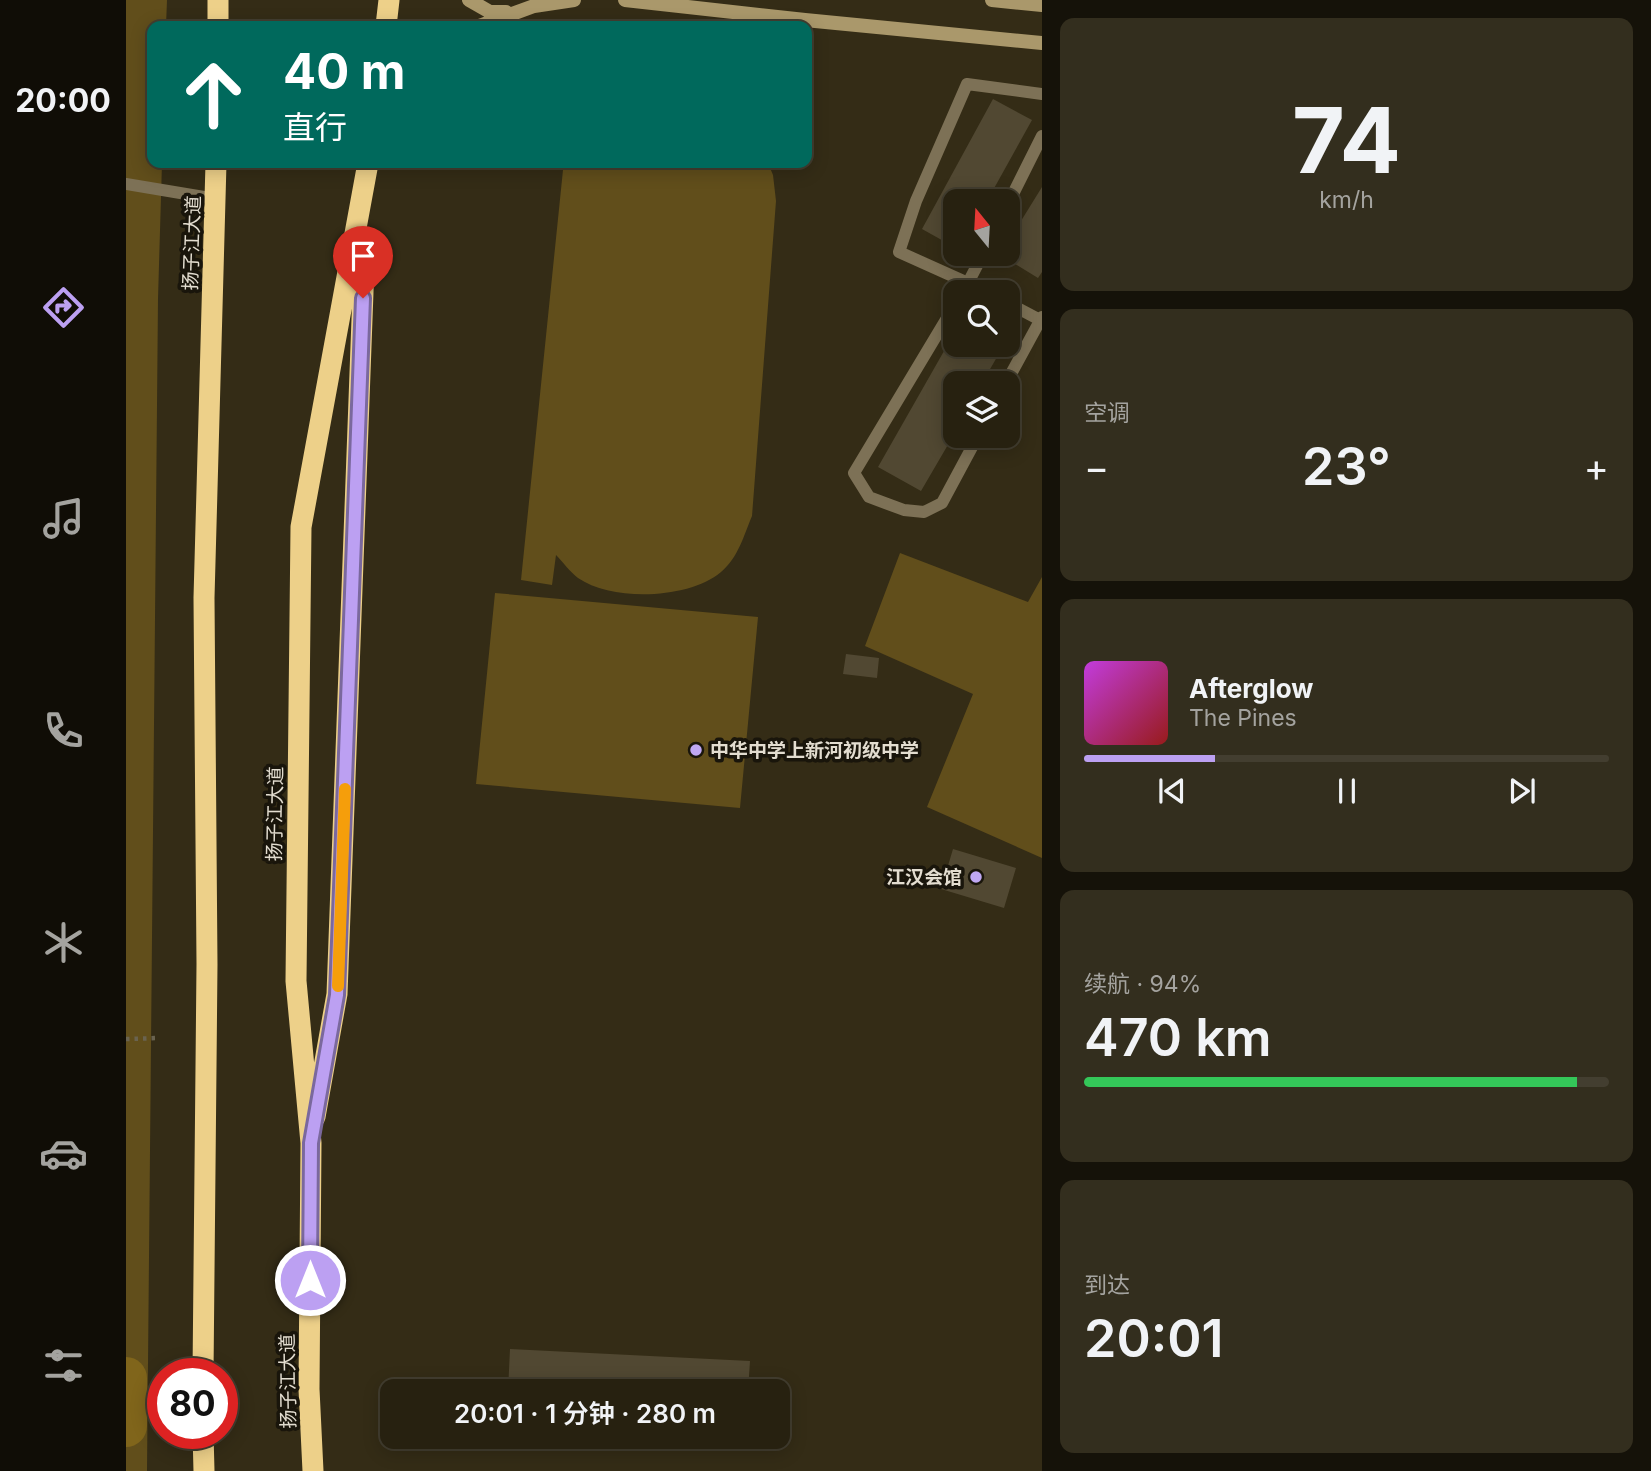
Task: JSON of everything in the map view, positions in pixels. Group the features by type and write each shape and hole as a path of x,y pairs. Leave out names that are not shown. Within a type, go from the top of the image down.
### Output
{"highway":[{"path":"218,0 218,21"},
{"path":"387,21 389,0"},
{"name":"扬子江大道","path":"204,1358 207,964 204,598 216,168"},
{"path":"311,1143 337,995 367,168"},
{"name":"扬子江大道","path":"313,1471 309,1390 311,1143 296,981 301,527 367,168"},
{"path":"203,1449 204,1471"}],"main road":[{"path":"469,0 490,12 514,12"},
{"path":"492,21 534,6 574,0"},
{"path":"625,0 1042,43"},
{"path":"992,0 1042,5"}],"lane":[{"path":"950,280 899,252 916,201 967,84 1042,94"},
{"path":"1016,189 1042,136"},
{"path":"126,184 216,199"},
{"path":"1013,371 1041,319 1020,309"},
{"path":"943,325 854,473 869,497 904,510 924,512 942,503 972,448"}],"path":[{"path":"127,1039 159,1038"}],"shaded area":[{"path":"126,0 167,0 166,21 147,21 147,168 162,168 158,299 147,1471 126,1471"},
{"path":"770,168 773,175 776,201 752,516 740,546 727,566 707,581 690,588 651,594 611,591 578,578 556,555 552,585 521,580 563,170"},
{"path":"900,553 1028,602 1042,577 1042,858 927,807 973,694 865,646"},
{"path":"495,593 758,617 740,808 476,784"}],"building":[{"path":"993,99 1032,120 994,189 944,189"},
{"path":"1042,187 1042,272 1038,278 1018,266 1020,223"},
{"path":"943,191 943,241 922,229"},
{"path":"943,353 943,357 997,357 989,371 943,371 943,448 946,448 921,491 878,467"},
{"path":"846,654 879,658 877,678 843,674"},
{"path":"953,849 1016,868 1004,908 941,889"},
{"path":"510,1349 750,1361 749,1379 509,1379"}],"waterway":[{"path":"126,1378 126,1426"}],"slow traffic":[{"path":"338,986 345,789"}],"place":[{"name":"中华中学上新河初级中学","path":"696,750"},
{"name":"江汉会馆","path":"976,877"}],"route":[{"path":"310,1280 311,1143 337,995 363,298"}]}
